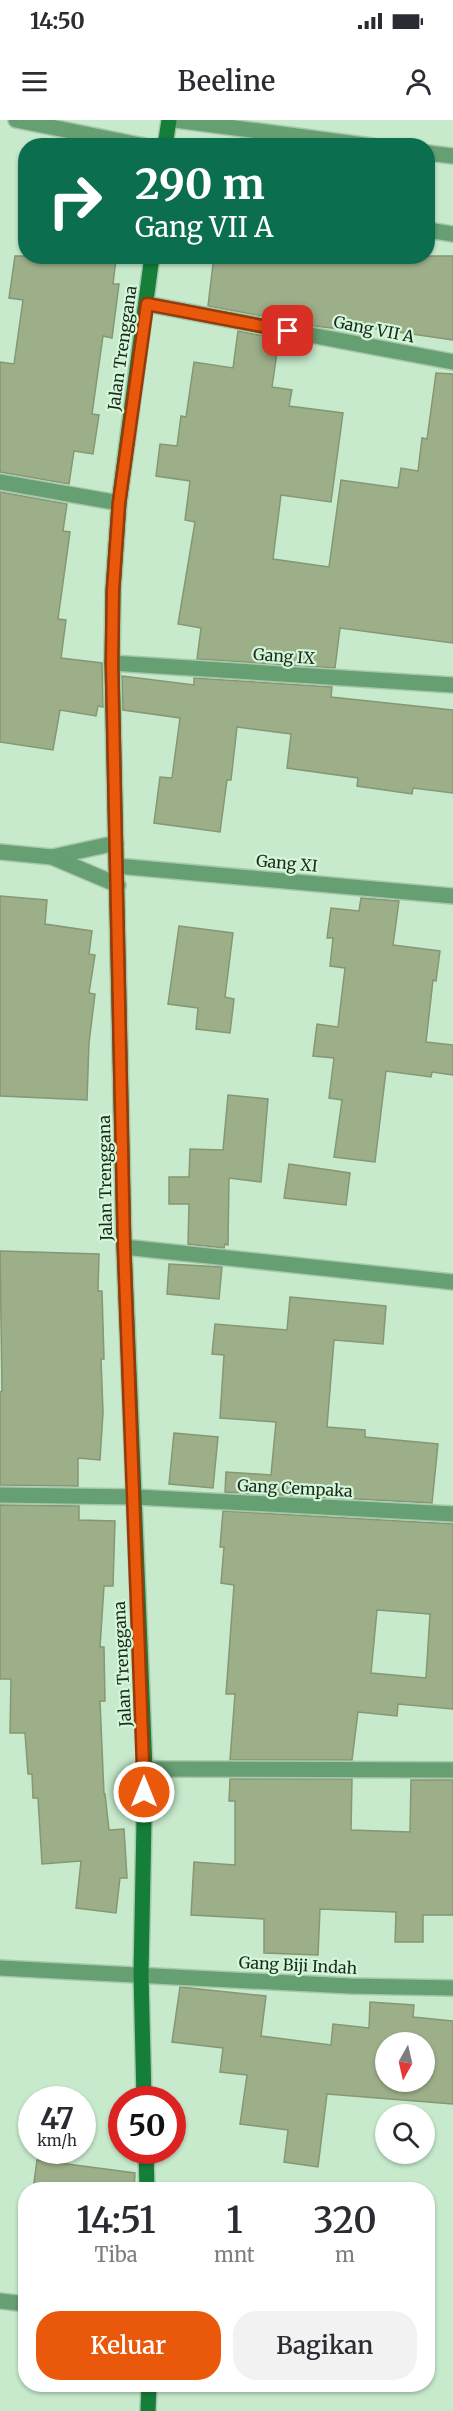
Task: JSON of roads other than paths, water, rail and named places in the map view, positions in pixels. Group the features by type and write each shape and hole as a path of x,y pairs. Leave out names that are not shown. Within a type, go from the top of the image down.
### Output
{"main road":[{"path":"166,138 169,120"},
{"name":"Jalan Trenggana","path":"144,2086 141,1974 145,1769 124,1247 112,663 113,590 119,503 151,264"},
{"path":"146,2164 147,2182"},
{"path":"148,2411 149,2392"}],"street":[{"path":"16,120 105,138"},
{"path":"176,120 312,138"},
{"path":"435,154 453,156"},
{"path":"435,231 453,234"},
{"name":"Gang VII A","path":"147,304 453,362"},
{"path":"0,482 119,503"},
{"name":"Gang IX","path":"112,663 453,685"},
{"path":"52,857 116,843"},
{"path":"0,852 52,857 118,885"},
{"name":"Gang XI","path":"117,866 453,896"},
{"path":"124,1247 453,1282"},
{"name":"Gang Cempaka","path":"0,1495 135,1497 453,1514"},
{"path":"145,1769 453,1770"},
{"name":"Gang Biji Indah","path":"0,1968 350,1986 453,1988"},
{"path":"0,2301 18,2303"}]}
